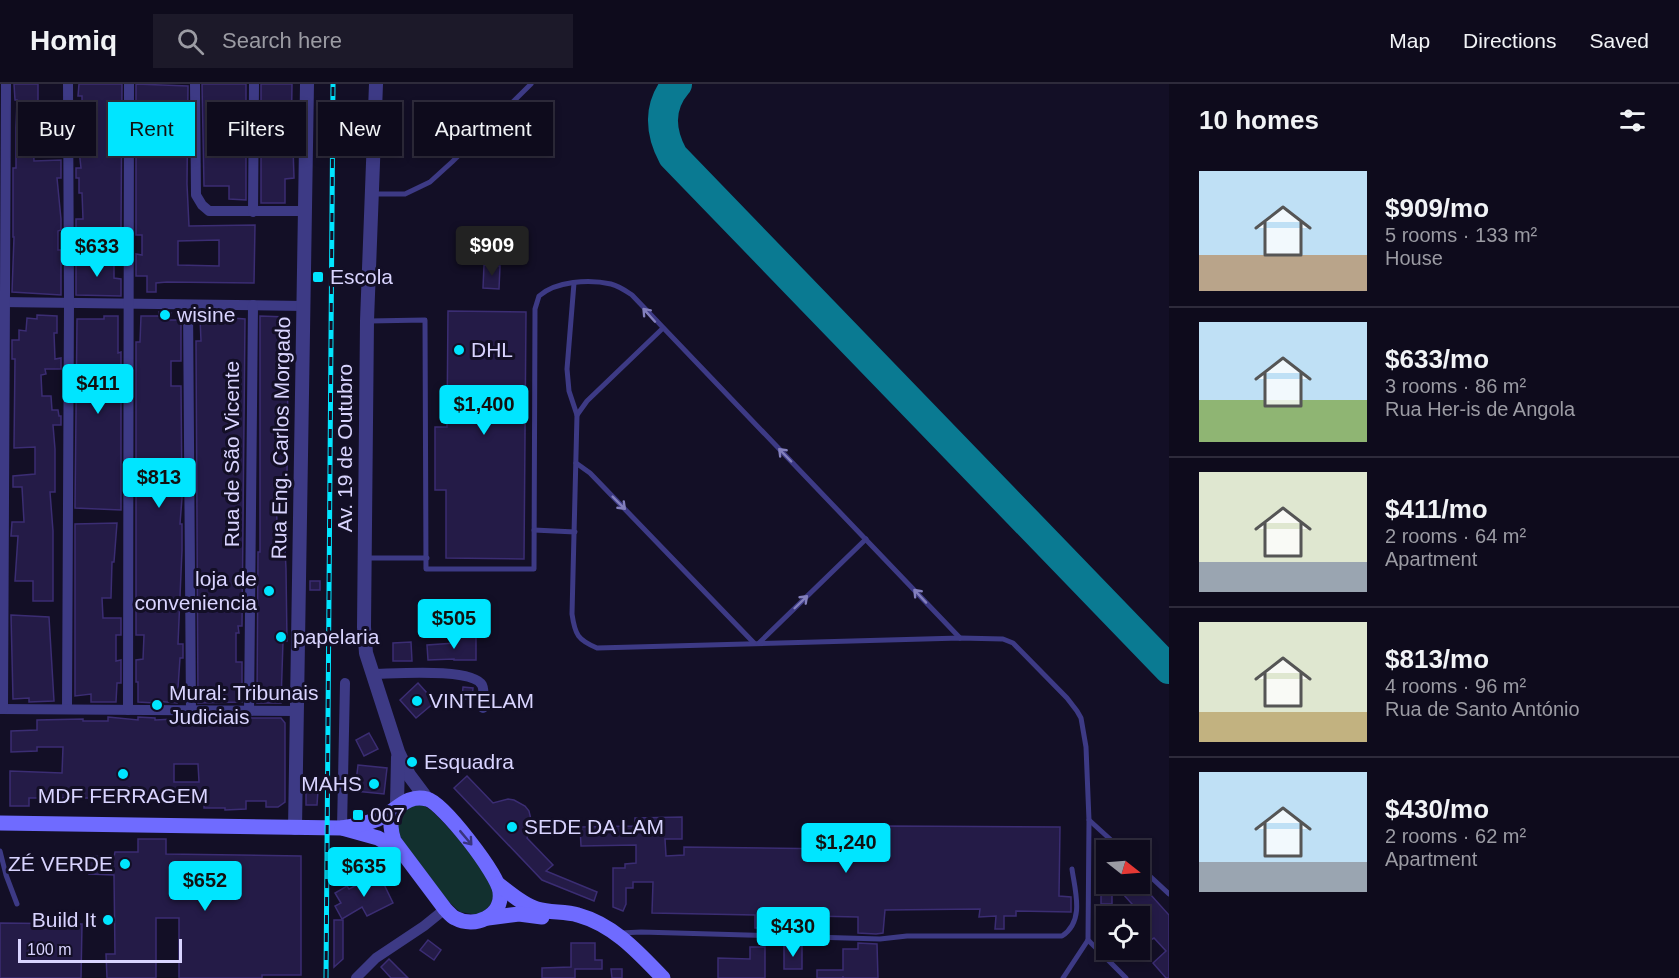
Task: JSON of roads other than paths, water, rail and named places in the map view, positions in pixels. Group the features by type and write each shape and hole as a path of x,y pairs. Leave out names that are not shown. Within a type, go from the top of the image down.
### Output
{"main road":[{"path":"0,824 342,828 380,819 410,799 427,799 435,803 466,838 488,866 498,884 499,903 495,912 488,918"},
{"path":"395,809 390,821 390,831 399,850 454,918 466,922 478,922 488,918 528,914 566,922 596,922"},
{"path":"342,828 378,838 399,850"},
{"path":"498,884 535,909 578,915 596,922 633,947 663,978"}],"street":[{"path":"6,84 1,709 297,711"},
{"path":"67,708 68,84"},
{"path":"128,710 129,84"},
{"path":"195,84 196,195 202,205 209,211 306,211"},
{"path":"253,212 254,84"},
{"name":"Rua Eng. Carlos Morgado","path":"296,828 307,84"},
{"name":"Av. 19 de Outubro","path":"376,84 367,321 363,627 366,653 398,752 409,775 427,799"},
{"path":"3,302 304,306"},
{"path":"188,305 191,711"},
{"name":"Rua de São Vicente","path":"249,712 253,305"},
{"path":"372,674 450,673 465,675 480,682 483,687 483,708"},
{"path":"342,828 345,683"},
{"path":"395,809 398,752"},
{"path":"356,978 376,958 445,909"}],"lane":[{"path":"371,194 399,195 424,186 452,162 531,84"},
{"path":"367,321 425,320 426,569 534,569 535,309 539,296 545,290 555,286 574,283 611,284 632,295 662,329 708,374 960,638"},
{"path":"574,283 567,369 569,391 577,415 572,614 574,630 583,642 597,648 960,638 1003,639 1013,643 1077,711 1081,718 1086,747 1089,820 1088,940 1063,978"},
{"path":"577,415 587,401 662,329"},
{"path":"576,463 598,481 756,643"},
{"path":"534,530 575,532"},
{"path":"756,643 866,539"},
{"path":"365,558 426,558"},
{"path":"1089,820 1111,840"},
{"path":"0,851 17,904"},
{"path":"616,934 641,932 880,939 907,936 1062,936 1070,931 1077,912 1072,869"},
{"path":"1150,876 1169,894"},
{"path":"1088,940 1126,978"}],"railway":[{"path":"326,978 333,84"}],"place":[{"name":"Escola","path":"318,277"},
{"name":"wisine","path":"165,315"},
{"name":"DHL","path":"459,350"},
{"name":"loja de conveniencia","path":"269,591"},
{"name":"papelaria","path":"281,637"},
{"name":"VINTELAM","path":"417,701"},
{"name":"Mural: Tribunais Judiciais","path":"157,705"},
{"name":"Esquadra","path":"412,762"},
{"name":"MDF FERRAGEM","path":"123,774"},
{"name":"MAHS","path":"374,784"},
{"name":"007","path":"358,815"},
{"name":"SEDE DA LAM","path":"512,827"},
{"name":"ZÉ VERDE","path":"125,864"},
{"name":"Build It","path":"108,920"}]}
